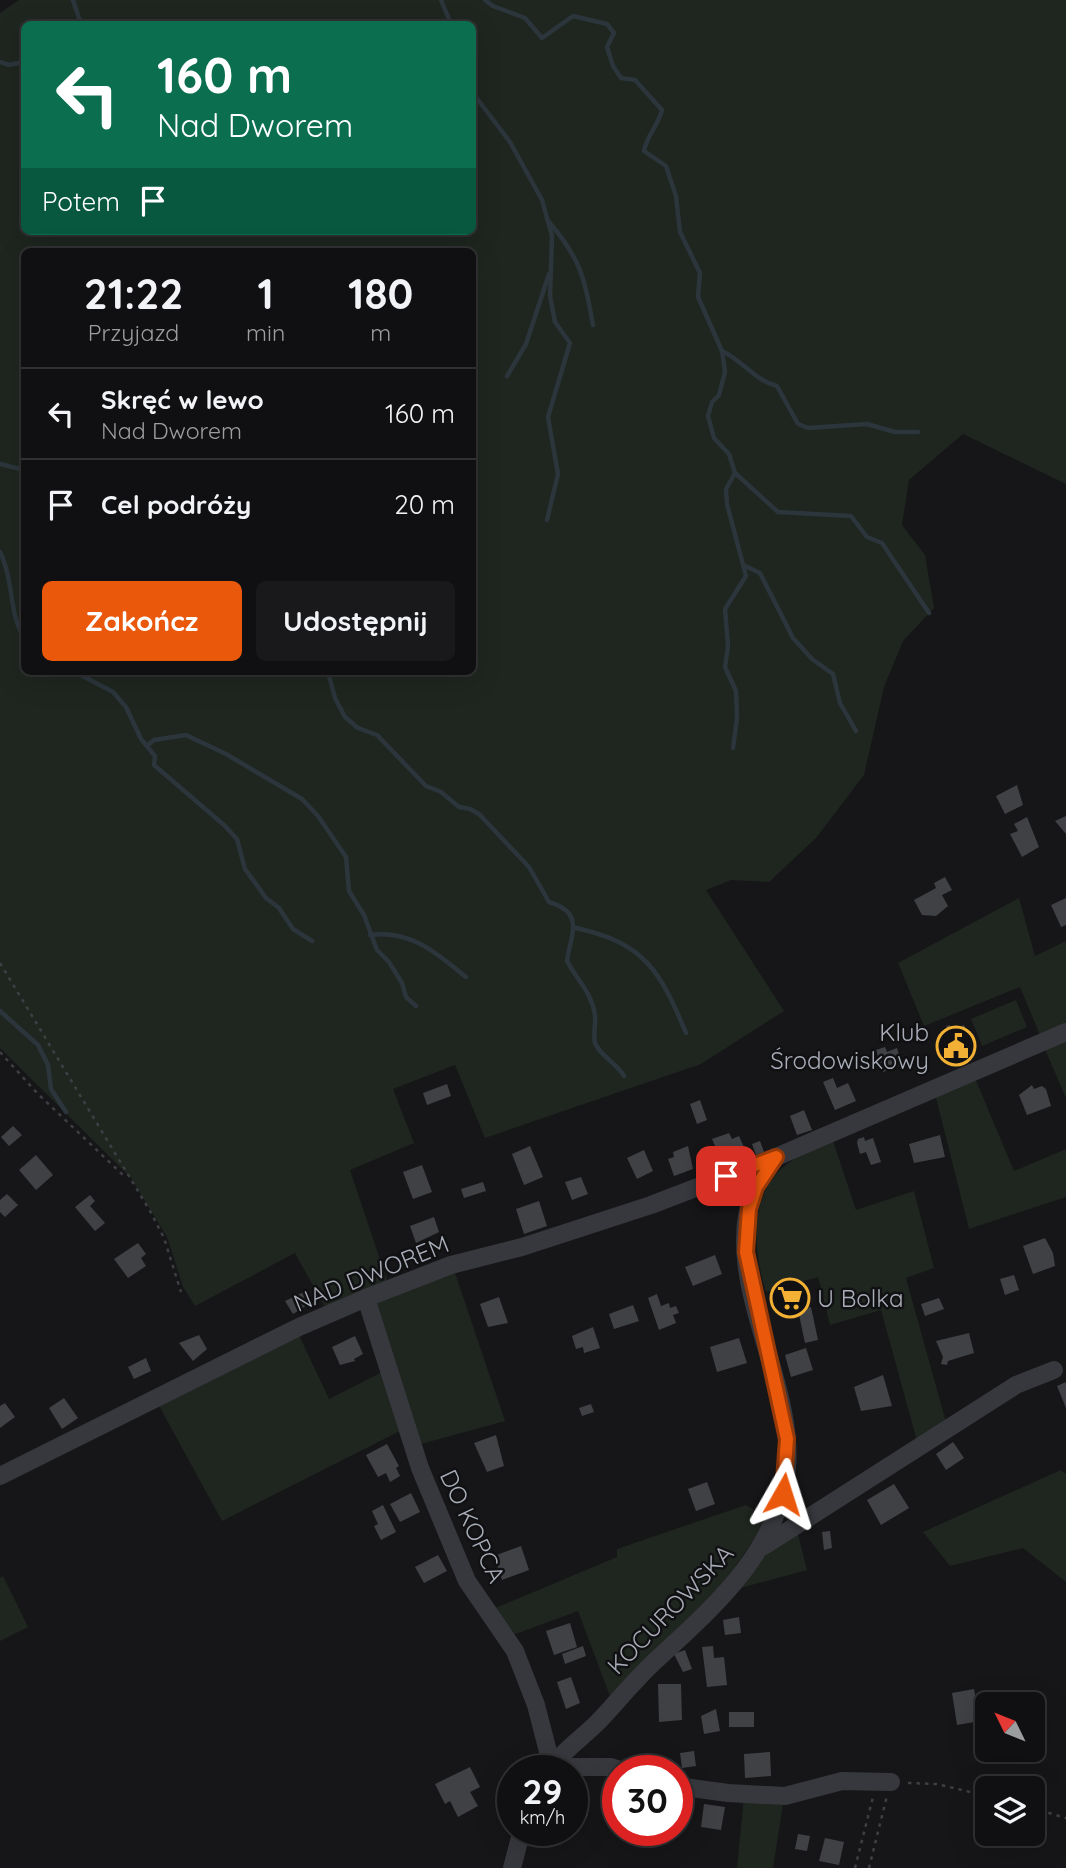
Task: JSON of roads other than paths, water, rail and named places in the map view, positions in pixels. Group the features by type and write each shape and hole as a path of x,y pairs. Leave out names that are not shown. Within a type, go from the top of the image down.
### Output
{"street":[{"path":"776,1157 1066,1032"},
{"name":"NAD DWOREM","path":"0,1476 299,1327 366,1298 452,1265 522,1247 652,1205 776,1157"},
{"name":"KOCUROWSKA","path":"565,1755 720,1599 761,1548 775,1523 783,1494 787,1439 748,1271 747,1230 756,1187 776,1157"},
{"name":"DO KOPCA","path":"366,1298 419,1468 467,1581 515,1651 536,1705 548,1755"},
{"path":"761,1548 980,1406 1016,1385 1054,1370"},
{"path":"693,1788 785,1796 842,1781 891,1782"},
{"path":"512,1868 518,1846"}],"waterway":[{"path":"73,0 80,21"},
{"path":"441,0 450,21"},
{"path":"485,0 493,6 525,18 542,38 573,16 607,24 614,33 607,47 613,66 621,78 635,80 662,110 644,151 666,166 676,196 680,232 700,273 698,297 722,351 725,372 719,395 712,402 708,416 714,438 729,454 735,473 726,489 727,504 746,576 725,609 728,646 725,667 736,691 737,718 733,748"},
{"path":"0,62 9,65 21,63"},
{"path":"476,97 510,142 542,200 552,236 550,296 555,322 570,343 548,417 558,474 547,520"},
{"path":"549,222 580,269 593,325"},
{"path":"507,376 526,344 549,274"},
{"path":"722,351 762,380 777,386 798,424 808,428 867,424 895,432 918,432"},
{"path":"0,464 21,469"},
{"path":"735,473 778,512 851,516 867,537 882,543 929,613"},
{"path":"0,552 8,574 16,619 21,632"},
{"path":"743,565 760,573 793,638 812,659 833,674 840,703 856,731"},
{"path":"81,675 113,692 126,707 141,739 155,756 154,765 237,839 245,869 266,898 279,908 293,929 312,941"},
{"path":"329,675 335,698 345,717 358,728 377,735 426,786 441,792 459,807 479,814 529,867 549,902 568,912 572,918 573,933 567,961 593,1007 595,1043 624,1076"},
{"path":"148,745 154,740 186,735 226,754 302,799 318,816 346,857 349,891 364,915 377,950 389,962 402,983 406,997 416,1006"},
{"path":"576,928 619,942 647,963 668,993 686,1033"},
{"path":"370,935 398,936 422,945 466,977"},
{"path":"0,1011 38,1045 48,1065 51,1089 66,1112"}],"place":[{"name":"Klub Środowiskowy","path":"956,1046"},
{"name":"U Bolka","path":"790,1298"}]}
